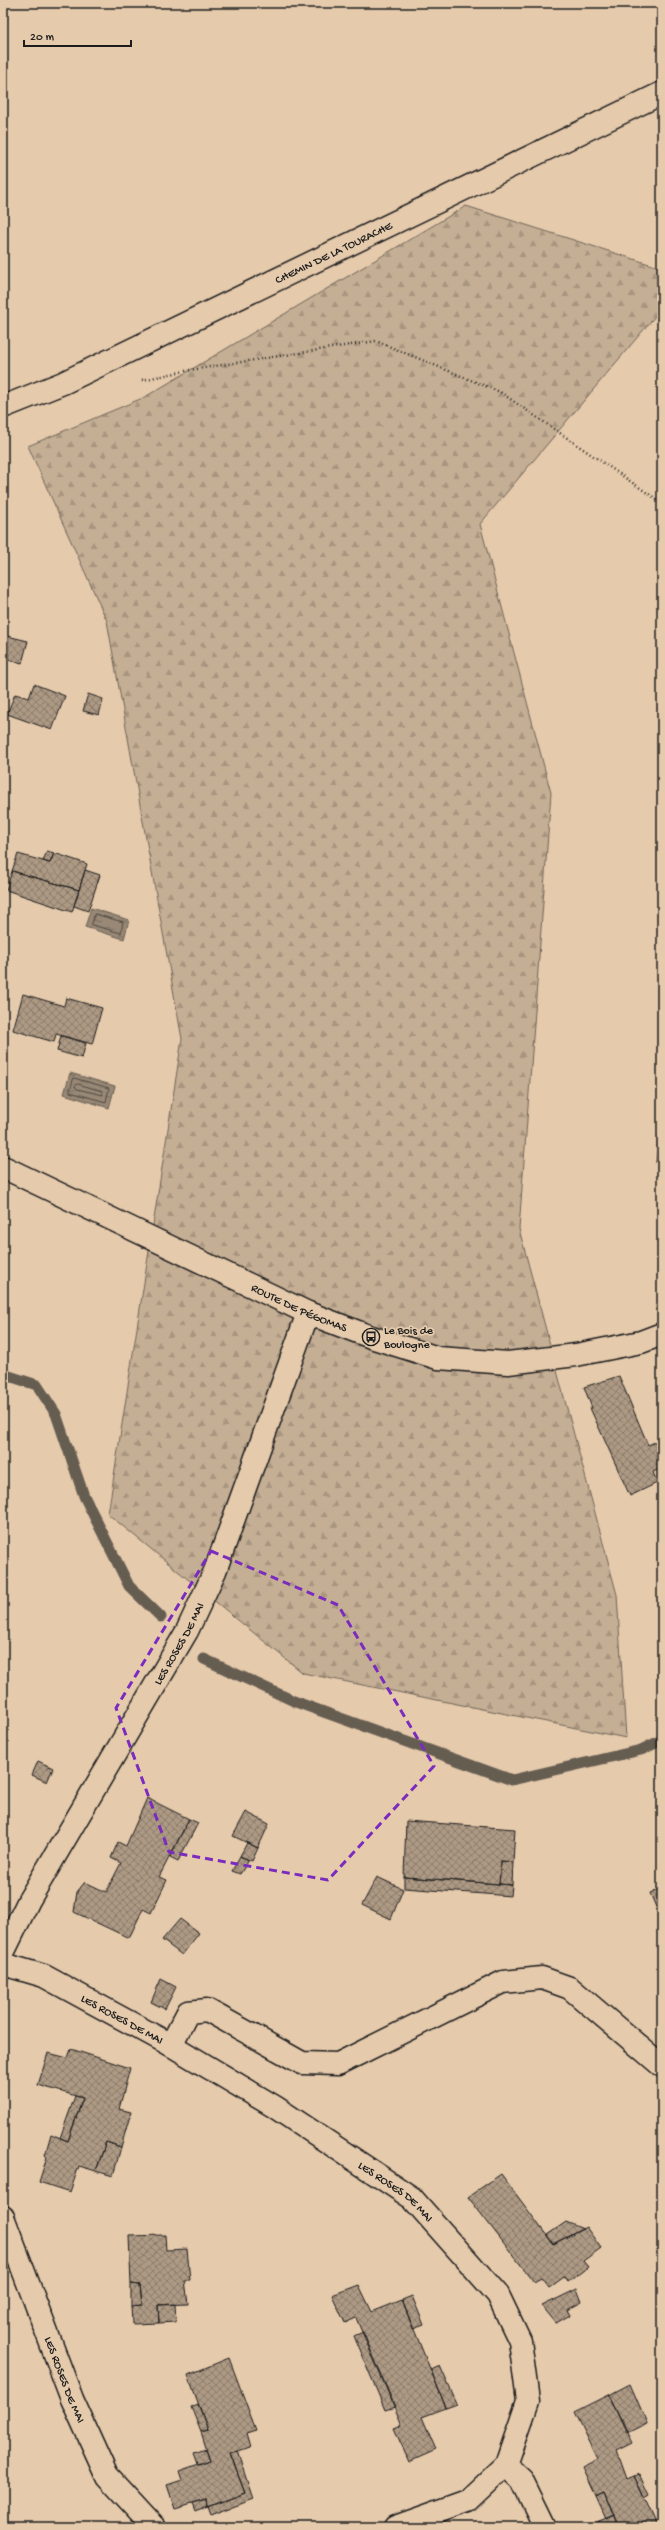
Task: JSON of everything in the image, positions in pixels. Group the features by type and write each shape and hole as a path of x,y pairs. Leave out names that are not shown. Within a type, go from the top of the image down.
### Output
{"street":[{"name":"CHEMIN DE LA TOURACHE","path":"3,407 70,379 662,93"},
{"name":"ROUTE DE PÉGOMAS","path":"3,1167 308,1313 371,1337 438,1358 508,1363 576,1355 642,1342 662,1334"},
{"name":"LES ROSES DE MAI","path":"3,1953 29,1900 187,1631 215,1571 308,1313"},
{"name":"LES ROSES DE MAI","path":"3,1964 44,1976 171,2044 275,2108 412,2198 498,2295 520,2341 528,2401 506,2465 468,2501 395,2527"},
{"path":"171,2044 188,2012 207,2010 302,2063 338,2064 503,1982 542,1978 570,1988 662,2066"},
{"name":"LES ROSES DE MAI","path":"3,2217 72,2399 107,2476 154,2527"},
{"path":"506,2465 522,2480 545,2527"}],"path":[{"path":"136,381 190,370 376,341 500,392 662,502"}],"highlighted area":[{"path":"211,1551 338,1605 434,1766 328,1880 169,1852 116,1708"}],"green space":[{"path":"466,206 662,268 662,308 480,524 551,793 519,1229 617,1595 626,1738 303,1673 108,1514 182,1039 107,621 28,446 145,397"}],"water":[{"path":"91,908 129,920 124,939 85,927"},
{"path":"70,1073 115,1086 109,1108 64,1094"}],"building":[{"path":"3,635 28,641 22,663 3,658"},
{"path":"34,684 65,696 52,730 7,714 15,694 29,698"},
{"path":"88,694 103,699 99,715 83,711"},
{"path":"47,851 54,853 50,863 43,861"},
{"path":"54,853 87,864 79,890 12,871 18,854 50,863"},
{"path":"85,870 100,875 88,911 74,906"},
{"path":"12,871 79,890 72,912 6,890"},
{"path":"23,994 64,1006 66,998 102,1008 92,1044 56,1034 54,1042 13,1030"},
{"path":"61,1036 86,1043 82,1058 57,1051"},
{"path":"659,1135 662,1135 662,1164 656,1163"},
{"path":"619,1376 648,1445 662,1439 662,1468 653,1472 657,1483 630,1496 590,1408 592,1408 584,1387"},
{"path":"38,1761 53,1768 47,1782 32,1775"},
{"path":"147,1798 189,1819 159,1877 167,1880 151,1913 143,1909 129,1938 74,1912 77,1892 85,1882 106,1892 121,1863 111,1858 118,1842 126,1846"},
{"path":"246,1812 269,1824 258,1848 233,1836"},
{"path":"189,1819 198,1823 178,1861 170,1857"},
{"path":"406,1821 515,1829 513,1862 501,1861 499,1884 404,1877"},
{"path":"247,1843 258,1848 252,1861 240,1856"},
{"path":"240,1856 249,1860 240,1874 232,1871"},
{"path":"501,1861 513,1862 512,1885 499,1884"},
{"path":"377,1877 403,1889 391,1919 362,1905"},
{"path":"404,1877 512,1885 511,1896 404,1888"},
{"path":"662,1888 662,1921 650,1893"},
{"path":"180,1919 199,1933 182,1955 162,1940"},
{"path":"161,1979 176,1987 165,2009 151,2002"},
{"path":"71,2049 130,2068 119,2109 131,2112 121,2147 106,2142 96,2171 79,2166 70,2192 39,2182 47,2157 45,2155 51,2134 68,2141 83,2098 38,2085 48,2053 68,2058"},
{"path":"75,2096 83,2098 68,2141 60,2138"},
{"path":"106,2142 121,2147 113,2176 96,2171"},
{"path":"501,2174 553,2244 586,2227 601,2248 583,2261 588,2267 568,2282 564,2277 549,2288 541,2278 534,2282 468,2197"},
{"path":"566,2222 583,2229 553,2244 547,2235"},
{"path":"165,2235 166,2250 187,2249 190,2280 185,2280 188,2304 158,2305 159,2323 132,2324 131,2306 142,2305 140,2285 131,2284 129,2236"},
{"path":"131,2284 140,2285 142,2305 131,2306"},
{"path":"359,2285 372,2312 402,2300 446,2408 422,2417 436,2450 409,2462 394,2428 402,2425 356,2318 345,2323 332,2295"},
{"path":"577,2289 582,2302 567,2310 570,2315 556,2323 542,2306"},
{"path":"412,2296 424,2325 413,2329 402,2300"},
{"path":"175,2304 176,2322 159,2323 158,2305"},
{"path":"363,2332 395,2407 385,2410 354,2336"},
{"path":"229,2358 256,2430 246,2433 250,2447 230,2454 245,2493 208,2507 207,2500 175,2509 167,2485 182,2480 179,2471 210,2460 201,2432 208,2430 188,2375"},
{"path":"440,2366 457,2404 446,2408 431,2370"},
{"path":"630,2384 647,2423 627,2433 609,2395"},
{"path":"609,2395 633,2443 617,2451 627,2479 634,2476 658,2527 609,2527 617,2524 604,2491 595,2495 582,2467 598,2459 575,2412"},
{"path":"198,2404 208,2430 201,2432 191,2407"},
{"path":"206,2449 210,2460 198,2464 194,2453"},
{"path":"238,2451 254,2499 211,2515 208,2507 245,2493 230,2454"},
{"path":"639,2474 649,2495 644,2498 634,2476"},
{"path":"604,2491 614,2515 606,2519 595,2495"},
{"path":"207,2500 208,2507 196,2512 193,2504"},
{"path":"614,2515 617,2524 601,2527 599,2521"},
{"path":"599,2521 601,2527 587,2527"}],"waterway":[{"path":"3,1374 37,1385 56,1414 84,1496 129,1586 161,1617"},
{"path":"204,1659 296,1702 512,1780 641,1750 662,1740"}],"place":[{"name":"Le Bois de Boulogne","path":"371,1337"}]}
